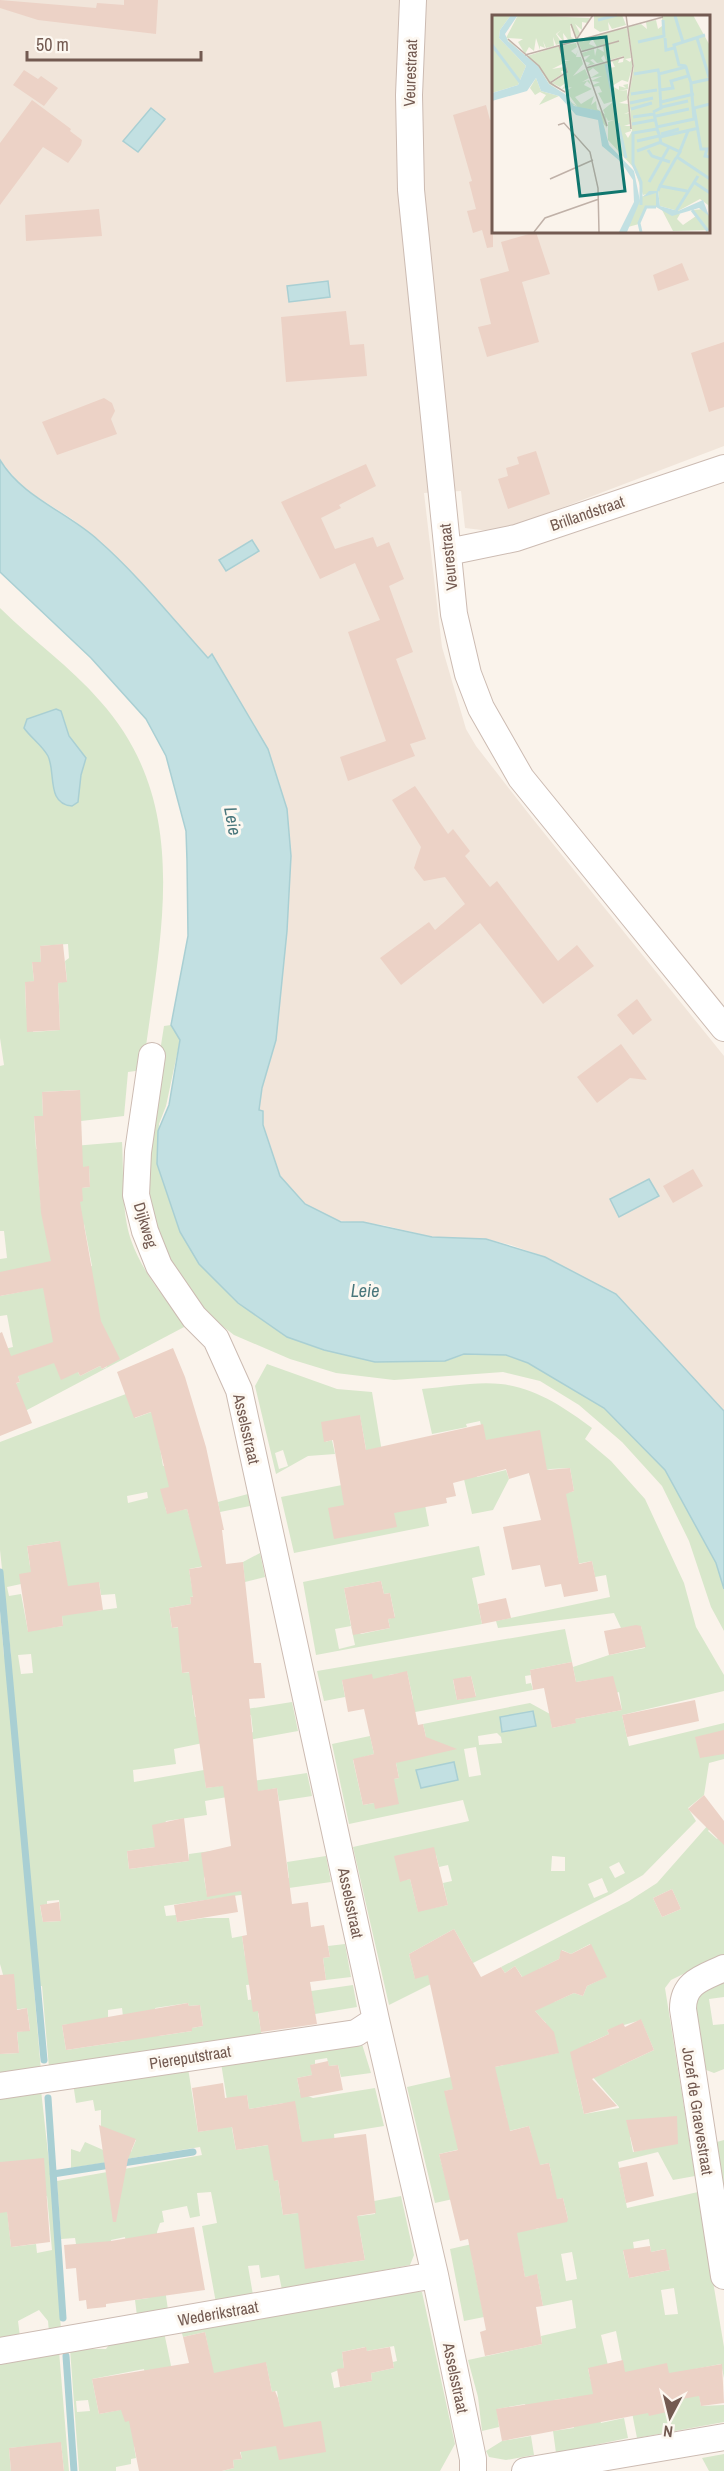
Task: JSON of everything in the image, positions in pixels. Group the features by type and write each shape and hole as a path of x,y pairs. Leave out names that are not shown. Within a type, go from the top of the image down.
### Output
{"street":[{"name":"Veurestraat","path":"413,0 409,95 411,190 454,614 468,674 481,708 505,753 532,795 724,1028"},
{"name":"Brillandstraat","path":"448,552 516,538 724,468"},
{"name":"Dijkweg","path":"152,1056 138,1152 136,1195 145,1231 159,1266 194,1317 216,1340"},
{"name":"Asselsstraat","path":"216,1340 239,1390 376,2020 435,2275 473,2459 473,2471"},
{"name":"Jozef de Graevestraat","path":"724,1968 693,1984 683,1995 682,2009 724,2276"},
{"name":"Piereputstraat","path":"0,2086 356,2033 376,2020"},
{"name":"Wederikstraat","path":"0,2351 435,2275"},
{"path":"525,2471 724,2437"}],"shaded area":[{"path":"0,0 724,0 724,446 498,532 465,528 461,491 424,493 442,647 466,729 476,746 532,818 724,1056 724,1411 616,1294 545,1257 511,1245 486,1239 432,1237 383,1225 334,1220 305,1204 280,1176 263,1125 262,1111 259,1110 262,1088 276,1039 291,856 268,749 212,655 208,658 97,539 72,519 23,488 0,460"}],"green space":[{"path":"0,608 89,689 130,742 149,786 160,831 163,878 161,925 143,1070 128,1072 124,1116 81,1121 79,1090 42,1092 43,1116 34,1116 36,1149 122,1142 124,1204 131,1240 148,1274 186,1326 27,1410 0,1422 0,1389 20,1382 18,1376 0,1360 0,1350 13,1347 7,1315 0,1316 0,1296 40,1288 0,1272 0,1259 7,1258 4,1231 0,1231 0,1066 4,1065 0,1038","holes":["68,944 69,958 65,961 67,981 58,983 60,1030 33,1032 31,1011 26,1010 25,983 34,981 32,962 41,962 40,946","89,1167 90,1187 82,1188 41,1207 38,1168","84,1224 92,1266 54,1274 69,1227","68,1353 105,1363 107,1367 102,1369 100,1366 80,1376"]},
{"path":"171,1025 180,1040 166,1106 159,1124 157,1164 180,1232 238,1303 287,1337 324,1350 445,1361 466,1354 506,1355 528,1363 604,1408 665,1470 681,1497 716,1563 724,1589 724,1631 711,1607 689,1541 662,1486 622,1442 579,1405 540,1381 503,1372 394,1380 336,1373 290,1359 234,1335 203,1311 154,1237 145,1194 148,1128 164,1026"},
{"path":"267,1364 337,1389 372,1392 386,1476 481,1425 480,1421 466,1424 467,1427 432,1434 422,1389 472,1384 501,1384 538,1394 561,1406 592,1428 585,1439 611,1461 645,1499 684,1583 696,1627 724,1675 724,1691 622,1715 629,1746 724,1723 724,1759 709,1763 704,1795 688,1808 696,1821 643,1875 611,1894 389,2005 353,1847 469,1821 463,1800 349,1824 332,1744 370,1736 374,1754 353,1760 363,1805 374,1803 394,1779 399,1778 396,1763 426,1737 423,1724 530,1703 550,1714 552,1728 575,1723 575,1719 622,1710 619,1692 616,1693 603,1678 576,1682 573,1667 609,1655 645,1648 641,1626 621,1628 614,1613 498,1628 496,1621 610,1597 606,1575 595,1577 592,1561 571,1565 578,1558 557,1496 574,1491 570,1468 550,1469 530,1476 521,1452 473,1461 477,1477 506,1470 509,1479 493,1510 472,1514 463,1475 421,1484 429,1526 294,1553 281,1497 342,1485 369,1466 360,1416 325,1442 332,1440 335,1454 308,1456 276,1474 255,1386","holes":["283,1450 288,1466 279,1469 275,1453","497,1733 501,1737 502,1743 479,1745 478,1736","476,1747 481,1775 469,1777 464,1749","436,1855 439,1867 448,1865 452,1881 443,1883 448,1905 418,1911 410,1879 400,1881 409,1862","552,1856 565,1857 565,1871 551,1871","619,1862 625,1873 615,1878 609,1867","602,1878 608,1892 594,1898 588,1884","454,1929 472,1961 415,1978 409,1954"]},
{"path":"139,1389 135,1418 154,1411 163,1466 168,1465 173,1486 165,1507 167,1513 187,1509 204,1566 189,1569 192,1588 229,1592 190,1597 191,1604 169,1608 172,1628 197,1625 181,1658 182,1673 216,1670 210,1692 192,1695 195,1717 292,1702 298,1731 249,1740 248,1734 253,1732 251,1715 218,1719 203,1743 174,1749 176,1764 133,1770 134,1782 204,1770 206,1788 307,1773 312,1796 279,1801 277,1788 205,1801 207,1815 166,1821 155,1847 127,1851 129,1869 189,1861 189,1854 218,1850 204,1878 207,1895 248,1889 289,1878 287,1862 326,1856 331,1882 164,1906 166,1916 176,1915 177,1922 204,1918 229,1918 232,1938 242,1936 245,1957 255,1956 265,1983 246,1985 248,2000 353,1985 357,2007 315,2014 313,2002 258,2013 262,2037 49,2068 42,1986 34,1987 41,2071 0,2077 0,2054 19,2053 17,2032 30,2030 27,2008 13,2010 0,1964 0,1610 4,1656 11,1655 0,1550 0,1442","holes":["147,1492 148,1498 128,1503 127,1496","60,1541 30,1566 27,1546","99,1582 101,1595 115,1594 117,1608 95,1611","21,1584 62,1616 63,1626 28,1631 21,1594 9,1596 7,1587","31,1654 33,1673 21,1674 18,1655","59,1900 61,1921 43,1922 40,1906 47,1904 47,1901","188,2003 189,2006 200,2005 203,2026 192,2028 192,2031 159,2036 155,2008","122,2008 126,2041 66,2050 62,2025 108,2020 108,2010"]},
{"path":"248,1494 250,1506 220,1512 218,1502"},
{"path":"479,1546 485,1575 472,1578 482,1624 316,1655 303,1582","holes":["381,1581 384,1594 390,1593 395,1617 388,1619 390,1628 361,1634 351,1626 344,1588","351,1626 355,1645 339,1649 335,1629"]},
{"path":"260,1553 265,1577 245,1582 243,1562"},
{"path":"565,1629 572,1662 530,1670 531,1675 525,1676 526,1684 531,1683 533,1690 410,1713 413,1699 407,1672 389,1675 390,1683 342,1680 345,1697 324,1701 317,1671","holes":["471,1676 476,1696 457,1700 453,1680"]},
{"path":"709,1824 712,1826 708,1831 717,1839 720,1836 724,1840 724,1954 671,1980 665,1988 695,2176 673,2180 658,2152 618,2162 627,2208 698,2192 724,2347 724,2378 721,2364 695,2369 701,2406 724,2405 724,2422 637,2438 616,2331 601,2335 609,2370 598,2372 596,2367 588,2369 601,2423 624,2418 628,2438 556,2453 553,2431 574,2428 571,2415 578,2413 575,2397 554,2400 556,2408 547,2410 546,2405 526,2408 525,2404 497,2409 499,2427 482,2431 478,2397 468,2360 542,2344 541,2336 576,2328 572,2300 543,2306 537,2275 525,2277 519,2249 472,2258 484,2317 464,2321 450,2249 512,2235 509,2220 512,2219 506,2199 482,2205 480,2193 435,2203 407,2087 504,2065 501,2050 509,2047 501,2009 492,2011 486,1992 511,1983 519,1993 529,1987 515,1966 505,1973 501,1967 629,1901 657,1883","holes":["672,1889 681,1909 662,1917 653,1898","590,1944 606,1977 587,1986 583,1996 574,1993 554,2002 539,1969 559,1959 562,1950 571,1954","524,1999 546,2023 538,2030 516,2007","641,2020 654,2050 620,2066 614,2054 597,2062 589,2043 609,2034 607,2030","555,2038 558,2053 524,2060 521,2046","590,2074 619,2108 584,2114 576,2079","497,2079 507,2119 454,2131 445,2091","529,2126 532,2138 512,2143 509,2131","649,2133 652,2148 633,2152 630,2137","478,2145 479,2151 493,2148 496,2160 501,2159 505,2175 448,2188 439,2154","549,2163 552,2177 521,2183 518,2170","552,2196 553,2200 563,2198 568,2219 536,2229 529,2207 544,2203 543,2198","649,2239 651,2252 665,2249 670,2270 629,2278 623,2251 634,2249 633,2242","572,2252 577,2279 566,2281 561,2254","674,2288 678,2314 665,2315 661,2290"]},
{"path":"345,1944 351,1977 326,1980 323,1958 330,1957 328,1946"},
{"path":"724,1982 724,1997 709,1999 713,2025 724,2024 724,2069 714,2073 701,2068 691,2017 699,1995"},
{"path":"355,2043 362,2044 371,2073 341,2077 338,2065 329,2066 327,2058 315,2060 315,2064 311,2065 312,2075 297,2078 300,2093 313,2098 375,2088 384,2126 334,2134 335,2145 274,2181 278,2180 283,2215 334,2208 335,2219 375,2214 374,2201 401,2196 414,2255 410,2265 282,2290 279,2275 261,2278 259,2265 248,2266 253,2295 216,2303 202,2226 217,2223 211,2192 197,2193 200,2216 190,2218 187,2206 162,2211 164,2222 160,2223 157,2232 168,2310 137,2316 135,2300 149,2298 128,2258 125,2237 111,2240 116,2284 76,2244 75,2238 61,2239 57,2181 202,2155 200,2147 71,2168 71,2149 80,2152 85,2142 117,2156 121,2148 131,2152 136,2140 101,2127 101,2110 95,2111 93,2100 76,2103 73,2083 188,2068 198,2132 210,2130 230,2118 236,2150 301,2140 299,2124 284,2103 249,2109 247,2095 227,2100 221,2063","holes":["360,2232 365,2260 309,2268 317,2239"]},
{"path":"41,2090 52,2189 61,2330 49,2332 48,2321 39,2310 18,2321 20,2337 0,2341 0,2096","holes":["47,2196 52,2250 37,2253 36,2244 11,2247 6,2200"]},
{"path":"724,2140 724,2221 713,2143"},
{"path":"398,2290 422,2292 455,2444 440,2471 222,2471 234,2468 233,2460 242,2459 236,2430 280,2410 277,2391 272,2392 266,2363 194,2378 210,2357 205,2332 183,2337 181,2330","holes":["394,2346 397,2361 393,2362 394,2368 371,2373 372,2381 334,2388 331,2373 344,2368 342,2352 365,2347 367,2351"]},
{"path":"164,2332 181,2414 134,2446 136,2458 131,2459 131,2464 116,2467 116,2471 79,2471 70,2349 106,2349 112,2341","holes":["144,2369 150,2404 99,2414 92,2379","88,2400 90,2411 77,2412 76,2401"]},
{"path":"59,2351 69,2471 64,2471 61,2443 9,2448 11,2471 0,2471 0,2362"},
{"path":"531,2436 534,2455 506,2460 489,2457 486,2451 502,2441"},
{"path":"724,2454 724,2471 709,2471 702,2458"}],"water":[{"path":"151,108 165,119 138,152 123,141"},
{"path":"328,281 330,297 289,302 287,286"},
{"name":"Leie","path":"0,460 10,473 33,494 86,530 113,553 208,658 212,654 268,749 287,809 291,856 287,931 276,1040 262,1088 259,1110 263,1111 263,1125 280,1176 305,1204 341,1222 363,1222 432,1237 486,1239 545,1257 616,1294 724,1411 724,1589 716,1563 665,1470 604,1408 528,1363 506,1355 464,1354 445,1361 375,1362 324,1350 287,1337 238,1303 199,1264 180,1232 157,1164 158,1131 169,1105 180,1040 171,1025 188,936 186,831 166,756 146,719 91,658 0,572"},
{"path":"252,540 259,551 226,571 219,560"},
{"path":"56,709 61,711 69,736 86,758 81,775 78,802 72,806 58,800 48,756 24,728 27,719"},
{"path":"649,1179 659,1196 619,1217 610,1199"},
{"path":"533,1711 536,1726 502,1732 500,1717"},
{"path":"454,1762 458,1780 421,1788 416,1770"}],"building":[{"path":"0,0 96,8 97,3 124,5 124,0 158,0 156,34 38,20 0,8"},
{"path":"24,70 38,79 41,76 58,88 44,106 13,85"},
{"path":"32,100 71,129 70,131 82,140 81,145 68,163 43,147 0,205 0,143"},
{"path":"486,105 490,120 492,119 493,247 487,248 482,230 473,233 467,211 476,209 469,182 472,181 453,115"},
{"path":"99,209 102,236 26,241 25,215"},
{"path":"536,232 550,274 522,282 539,342 487,357 478,327 491,324 480,279 509,271 501,242"},
{"path":"682,263 689,280 658,291 653,275"},
{"path":"346,311 350,345 364,344 367,376 286,382 281,317"},
{"path":"724,342 724,407 709,412 691,353"},
{"path":"104,398 112,403 115,411 111,419 117,434 57,455 42,422"},
{"path":"536,451 550,494 508,509 498,479 508,476 506,468 519,464 517,457"},
{"path":"366,464 376,486 339,505 341,508 321,518 335,549 373,537 377,547 389,542 404,579 389,586 413,652 396,659 426,739 410,744 415,756 348,781 340,757 386,741 348,632 380,620 355,563 320,579 281,502"},
{"path":"415,786 448,834 453,829 470,851 465,856 490,887 497,881 558,961 577,945 594,966 543,1004 480,923 401,985 380,958 429,922 435,930 465,904 445,877 424,881 414,868 421,847 392,800"},
{"path":"63,944 67,982 58,983 60,1030 27,1032 25,982 34,981 32,962 41,962 40,946"},
{"path":"637,999 652,1020 633,1035 617,1015"},
{"path":"621,1044 647,1080 630,1078 597,1103 577,1077"},
{"path":"80,1090 83,1167 89,1166 90,1187 82,1188 83,1201 80,1202 101,1321 120,1359 102,1369 100,1366 80,1376 78,1372 61,1380 54,1363 18,1376 20,1382 16,1383 32,1423 0,1436 0,1333 2,1332 11,1356 53,1342 43,1288 0,1296 0,1272 51,1261 41,1213 34,1116 43,1116 42,1092"},
{"path":"693,1169 703,1186 673,1203 663,1186"},
{"path":"173,1348 185,1377 206,1447 224,1530 222,1530 226,1564 243,1562 254,1663 261,1663 265,1698 249,1699 258,1791 277,1788 292,1904 308,1902 311,1927 324,1925 330,1957 323,1958 326,1980 310,1982 317,2024 261,2032 258,2011 253,2012 242,1936 247,1935 241,1891 207,1897 201,1853 231,1846 223,1786 206,1788 189,1672 182,1673 178,1627 172,1628 169,1608 191,1604 190,1597 193,1597 189,1569 202,1567 187,1509 167,1514 160,1489 169,1487 151,1412 134,1418 117,1372"},
{"path":"360,1415 366,1450 483,1424 486,1440 540,1430 547,1470 570,1468 574,1491 566,1494 579,1564 592,1561 598,1591 564,1597 561,1584 545,1587 540,1565 512,1570 503,1527 541,1520 529,1473 509,1479 506,1469 453,1483 456,1496 446,1498 447,1503 394,1513 397,1527 334,1539 328,1508 344,1505 333,1440 324,1442 321,1422"},
{"path":"60,1541 68,1586 99,1582 103,1610 62,1616 63,1626 28,1632 19,1574 31,1572 27,1546"},
{"path":"381,1581 384,1594 390,1593 395,1618 388,1619 390,1628 353,1635 344,1588"},
{"path":"506,1598 511,1618 482,1624 478,1604"},
{"path":"641,1626 646,1647 609,1655 604,1631"},
{"path":"572,1662 576,1682 613,1676 622,1710 575,1719 576,1723 552,1728 544,1688 533,1690 530,1670"},
{"path":"407,1671 418,1725 423,1724 426,1737 457,1749 396,1763 399,1778 394,1779 399,1804 375,1809 374,1803 363,1805 353,1759 374,1754 364,1709 348,1712 342,1680 372,1674 373,1679"},
{"path":"471,1676 476,1697 457,1700 453,1679"},
{"path":"695,1700 699,1721 627,1737 622,1715"},
{"path":"724,1730 724,1754 700,1758 695,1737"},
{"path":"704,1795 724,1821 724,1845 688,1809"},
{"path":"184,1818 189,1861 129,1869 127,1851 155,1847 152,1825"},
{"path":"434,1847 448,1905 418,1912 410,1879 400,1882 394,1856"},
{"path":"672,1889 681,1909 662,1917 653,1898"},
{"path":"235,1895 238,1912 177,1922 174,1905"},
{"path":"59,1902 61,1921 43,1922 40,1905"},
{"path":"454,1929 481,1977 501,1967 505,1973 515,1966 522,1977 559,1959 561,1950 571,1954 591,1944 607,1977 587,1986 583,1996 574,1993 535,2011 554,2032 559,2053 495,2067 510,2131 529,2126 540,2165 549,2163 557,2199 563,2198 568,2219 567,2222 517,2233 525,2277 537,2274 543,2306 536,2307 542,2344 485,2356 480,2332 486,2330 468,2239 460,2241 439,2154 458,2150 444,2091 453,2089 428,1975 415,1979 409,1954"},
{"path":"14,1974 17,2010 27,2008 30,2031 17,2032 19,2053 0,2054 0,1975"},
{"path":"188,2003 189,2006 200,2005 203,2026 192,2028 192,2031 66,2050 62,2025"},
{"path":"641,2019 654,2050 592,2079 617,2106 584,2114 570,2052 609,2034 607,2030 623,2023 625,2027"},
{"path":"328,2061 329,2066 338,2065 343,2090 301,2098 297,2078 312,2075 310,2065"},
{"path":"223,2083 225,2098 247,2095 249,2109 295,2101 302,2142 366,2134 376,2213 357,2216 365,2260 305,2269 298,2213 283,2215 278,2180 274,2181 268,2145 236,2150 232,2127 198,2132 192,2088"},
{"path":"677,2116 678,2144 634,2152 626,2120"},
{"path":"99,2125 136,2139 128,2159 116,2222 113,2222"},
{"path":"44,2158 50,2242 11,2247 7,2212 0,2213 0,2162"},
{"path":"647,2162 654,2196 626,2203 619,2168"},
{"path":"194,2227 205,2290 106,2304 106,2307 87,2309 86,2300 79,2301 76,2268 66,2269 64,2245 111,2241"},
{"path":"650,2246 651,2252 666,2249 670,2270 629,2278 623,2250"},
{"path":"205,2332 214,2373 266,2362 272,2392 275,2391 278,2398 284,2427 321,2421 326,2452 279,2460 276,2446 240,2452 242,2459 233,2460 234,2468 222,2471 139,2471 129,2421 125,2422 121,2410 99,2414 92,2379 189,2363 183,2337"},
{"path":"366,2347 367,2351 390,2347 394,2368 371,2373 372,2381 340,2387 337,2369 344,2368 342,2352"},
{"path":"623,2360 625,2372 667,2363 669,2373 722,2364 724,2403 701,2406 699,2396 671,2401 667,2412 649,2416 648,2413 502,2441 496,2409 593,2394 588,2368"},
{"path":"61,2442 64,2471 11,2471 9,2448"}],"waterway":[{"path":"0,1572 44,2060"},
{"path":"48,2098 63,2318"},
{"path":"53,2174 193,2152"},
{"path":"66,2356 74,2471"}]}
